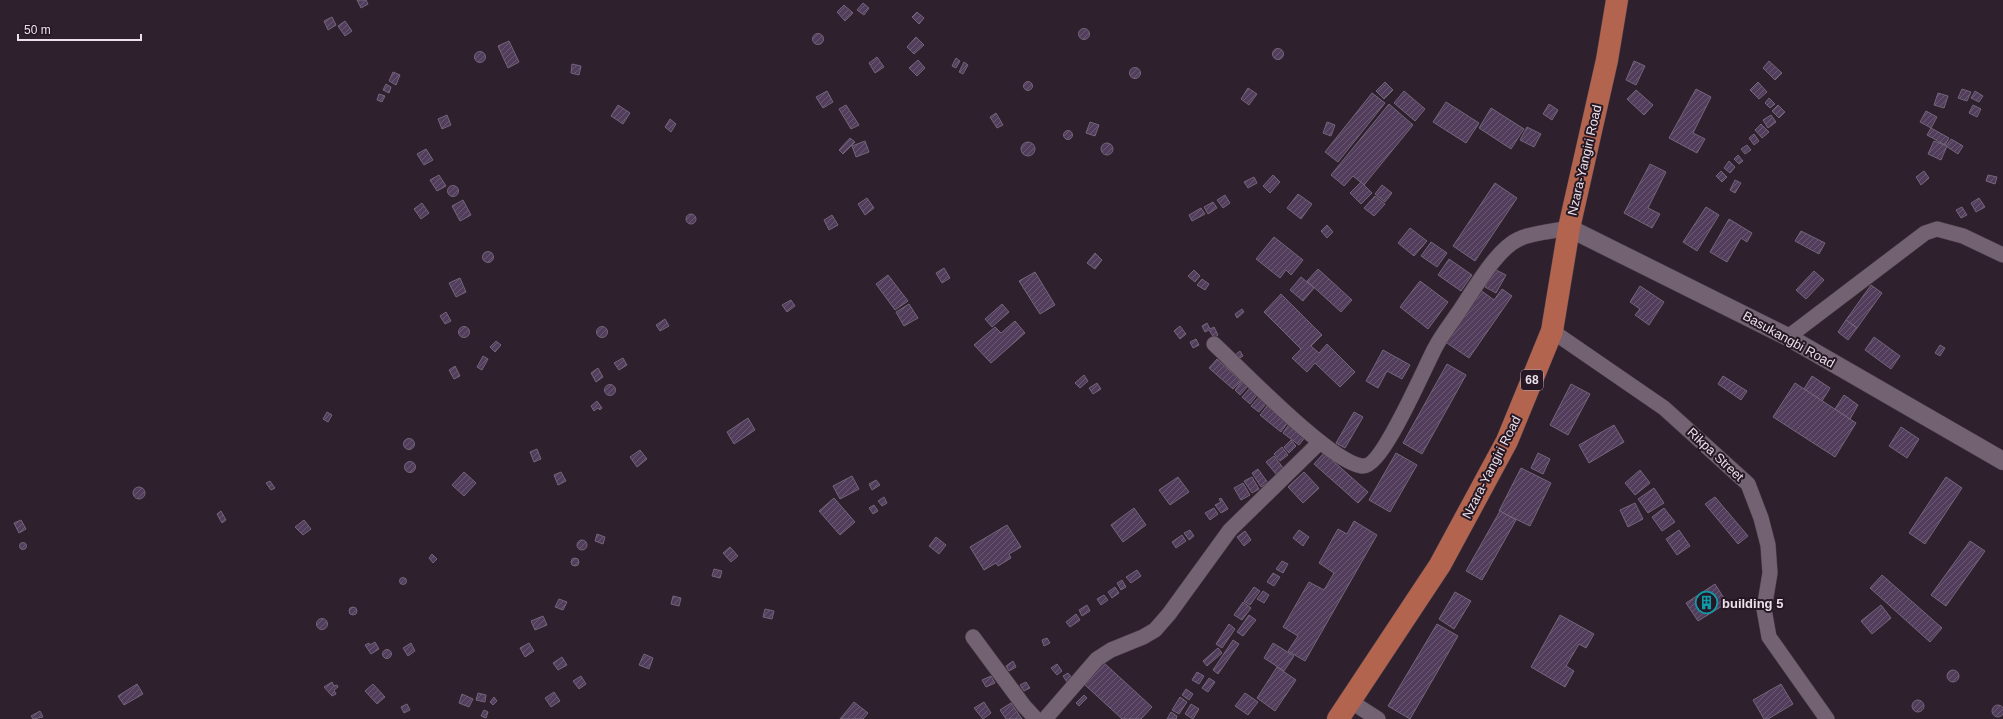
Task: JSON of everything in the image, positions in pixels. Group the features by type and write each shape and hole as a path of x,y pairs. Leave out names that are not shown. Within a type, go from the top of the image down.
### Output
{"main road":[{"name":"Nzara-Yangiri Road","path":"1338,719 1440,565 1507,441 1552,331 1569,228 1607,60 1617,0"}],"street":[{"name":"Basukangbi Road","path":"1569,228 1788,337 2003,461"},
{"path":"1214,344 1320,442 1354,464 1364,467 1370,464 1383,446 1411,400 1435,348 1490,266 1518,239 1569,228"},
{"path":"1788,337 1925,233 1937,229 1963,236 2003,255"},
{"name":"Rikpa Street","path":"1552,331 1664,408 1748,484 1761,518 1768,545 1770,572 1764,609 1769,637 1827,719"},
{"path":"1045,719 1097,659 1111,650 1143,637 1154,630 1169,614 1230,530 1320,442"},
{"path":"973,637 1024,706 1036,719"},
{"path":"1350,701 1378,719"}],"building":[{"path":"357,0 366,0 368,4 361,8"},
{"path":"863,3 869,8 864,15 857,10"},
{"path":"844,5 853,13 845,21 837,12"},
{"path":"917,12 924,18 919,24 912,17"},
{"path":"332,17 336,25 328,30 324,21"},
{"path":"345,21 352,31 345,36 338,26"},
{"path":"1084,28 1088,30 1090,34 1088,38 1084,40 1080,38 1078,34 1080,30"},
{"path":"818,33 822,35 824,39 822,43 818,45 814,43 812,39 814,35"},
{"path":"916,37 924,45 914,54 907,47"},
{"path":"509,41 519,62 508,68 498,46"},
{"path":"1278,48 1282,50 1284,54 1282,58 1278,60 1274,58 1272,54 1274,50"},
{"path":"480,51 484,53 486,57 484,61 480,63 476,61 474,57 476,53"},
{"path":"877,57 884,67 875,73 869,63"},
{"path":"956,58 960,61 956,68 952,66"},
{"path":"918,60 925,68 917,76 909,68"},
{"path":"1634,61 1645,66 1636,85 1626,80"},
{"path":"1769,61 1782,73 1775,80 1763,68"},
{"path":"964,62 968,65 963,74 959,72"},
{"path":"572,64 581,66 579,75 571,73"},
{"path":"1135,67 1139,69 1141,73 1139,77 1135,79 1131,77 1129,73 1131,69"},
{"path":"393,72 400,75 396,85 389,81"},
{"path":"1026,82 1030,82 1032,86 1030,90 1026,90 1024,88 1024,84"},
{"path":"1385,82 1393,90 1384,99 1376,91"},
{"path":"1758,82 1767,92 1759,99 1750,90"},
{"path":"386,84 391,87 389,93 383,90"},
{"path":"1248,88 1257,94 1249,105 1241,99"},
{"path":"1696,89 1711,97 1693,133 1705,139 1697,153 1669,138"},
{"path":"1962,89 1971,92 1967,101 1958,98"},
{"path":"1636,90 1653,105 1644,115 1627,99"},
{"path":"827,91 833,102 823,108 816,97"},
{"path":"1404,91 1425,109 1415,121 1394,103"},
{"path":"1975,91 1983,96 1979,102 1971,98"},
{"path":"1372,93 1385,103 1338,162 1325,152"},
{"path":"1938,93 1948,96 1944,108 1934,105"},
{"path":"379,94 385,96 382,102 377,100"},
{"path":"1769,98 1775,104 1770,108 1765,103"},
{"path":"1446,102 1479,123 1466,143 1433,122"},
{"path":"1389,104 1413,125 1364,185 1353,176 1344,186 1331,175"},
{"path":"1549,104 1558,110 1552,120 1543,114"},
{"path":"618,105 630,113 623,124 611,116"},
{"path":"846,105 859,125 851,129 839,109"},
{"path":"1778,105 1785,112 1779,118 1772,111"},
{"path":"1973,105 1981,109 1977,117 1969,113"},
{"path":"1491,108 1524,129 1511,149 1479,128"},
{"path":"1926,111 1937,117 1931,128 1920,122"},
{"path":"996,113 1003,125 997,128 990,117"},
{"path":"447,115 451,125 442,129 438,119"},
{"path":"1771,115 1776,122 1768,128 1763,120"},
{"path":"670,119 676,124 671,132 665,127"},
{"path":"1090,122 1099,125 1095,136 1086,133"},
{"path":"1327,122 1335,125 1331,136 1323,133"},
{"path":"1761,124 1769,132 1762,138 1755,130"},
{"path":"1527,127 1541,134 1534,147 1520,140"},
{"path":"1931,128 1949,138 1945,145 1927,135"},
{"path":"1066,131 1070,131 1072,135 1070,139 1066,139 1064,137 1064,133"},
{"path":"1754,134 1759,141 1754,145 1749,138"},
{"path":"850,138 855,142 843,154 839,150"},
{"path":"1951,139 1963,146 1958,154 1946,146"},
{"path":"865,141 869,152 856,157 852,146"},
{"path":"1934,141 1947,146 1941,160 1928,154"},
{"path":"1028,142 1033,144 1035,149 1033,154 1028,156 1023,154 1021,149 1023,144"},
{"path":"1105,143 1109,143 1113,149 1109,155 1105,155 1101,151 1101,147"},
{"path":"1747,145 1751,150 1745,154 1741,149"},
{"path":"426,149 433,160 424,165 417,154"},
{"path":"1738,155 1743,161 1739,164 1734,159"},
{"path":"1729,161 1735,167 1730,173 1724,168"},
{"path":"1650,164 1666,172 1648,208 1660,214 1652,228 1624,213"},
{"path":"1721,171 1727,177 1722,182 1716,176"},
{"path":"1924,171 1929,178 1921,185 1916,177"},
{"path":"439,175 446,186 437,191 430,180"},
{"path":"1273,175 1280,182 1270,193 1263,186"},
{"path":"1988,175 1997,177 1995,184 1986,181"},
{"path":"1254,177 1257,183 1248,188 1244,182"},
{"path":"1735,180 1741,183 1735,193 1730,190"},
{"path":"1361,182 1372,193 1361,204 1350,193"},
{"path":"1495,183 1517,198 1475,261 1453,246"},
{"path":"453,185 457,187 459,191 457,195 453,197 449,195 447,191 449,187"},
{"path":"1382,185 1392,193 1385,202 1375,194"},
{"path":"1298,194 1312,204 1301,219 1287,208"},
{"path":"1225,195 1230,203 1223,208 1217,200"},
{"path":"1375,196 1385,204 1374,216 1364,208"},
{"path":"867,198 874,208 865,215 858,204"},
{"path":"1979,198 1985,207 1976,212 1971,203"},
{"path":"463,200 471,215 460,221 452,206"},
{"path":"1213,202 1217,208 1208,214 1204,207"},
{"path":"422,203 429,213 421,219 414,209"},
{"path":"1706,207 1719,215 1697,251 1683,242"},
{"path":"1962,207 1967,215 1961,218 1956,210"},
{"path":"1201,208 1205,214 1192,221 1189,215"},
{"path":"691,214 696,219 691,224 686,219"},
{"path":"832,215 838,225 829,230 824,220"},
{"path":"1729,219 1752,233 1747,242 1741,238 1727,262 1710,252"},
{"path":"1327,225 1333,232 1327,238 1321,231"},
{"path":"1410,228 1427,241 1414,256 1398,243"},
{"path":"1801,231 1825,243 1819,254 1795,241"},
{"path":"1274,237 1303,260 1291,275 1286,270 1280,278 1256,259"},
{"path":"1431,242 1447,253 1437,267 1421,256"},
{"path":"488,251 492,253 494,257 492,261 488,263 484,261 482,257 484,253"},
{"path":"1095,253 1102,260 1095,269 1087,263"},
{"path":"1449,259 1472,275 1461,291 1438,275"},
{"path":"944,268 950,278 942,283 936,273"},
{"path":"1318,269 1352,300 1341,312 1307,281"},
{"path":"1494,269 1506,275 1496,293 1485,287"},
{"path":"1194,270 1200,276 1195,282 1188,276"},
{"path":"1814,271 1824,280 1806,299 1796,290"},
{"path":"1035,272 1055,305 1040,314 1019,281"},
{"path":"888,275 908,301 895,310 876,284"},
{"path":"1301,277 1314,288 1303,301 1290,290"},
{"path":"460,278 466,292 456,297 449,283"},
{"path":"1202,279 1209,284 1205,290 1197,285"},
{"path":"1420,281 1448,302 1428,329 1400,307"},
{"path":"1871,285 1882,293 1857,328 1846,320"},
{"path":"1640,286 1664,302 1649,325 1635,315 1640,309 1630,302"},
{"path":"1479,289 1494,300 1502,289 1512,296 1469,358 1444,341"},
{"path":"1281,294 1322,335 1311,346 1319,353 1327,344 1355,372 1340,387 1315,363 1307,372 1292,358 1301,349 1264,312"},
{"path":"791,300 795,306 787,312 782,305"},
{"path":"909,304 918,318 904,326 896,312"},
{"path":"1002,304 1009,312 992,327 985,319"},
{"path":"1242,309 1244,312 1237,318 1235,314"},
{"path":"446,312 451,321 445,324 440,316"},
{"path":"665,319 669,326 660,331 656,325"},
{"path":"1846,320 1857,328 1848,340 1838,332"},
{"path":"1015,321 1025,333 991,363 974,345 995,327 1001,333"},
{"path":"1207,323 1210,329 1214,327 1218,335 1214,338 1209,330 1205,332 1202,326"},
{"path":"464,326 468,328 470,332 468,336 464,338 460,336 458,332 460,328"},
{"path":"602,326 606,328 608,332 606,336 602,338 598,336 596,332 598,328"},
{"path":"1180,326 1186,334 1180,339 1174,331"},
{"path":"1874,337 1900,356 1891,369 1865,350"},
{"path":"1196,339 1199,345 1193,348 1190,342"},
{"path":"496,341 501,345 495,352 490,347"},
{"path":"1940,345 1945,348 1940,356 1935,353"},
{"path":"1383,350 1410,365 1402,379 1387,371 1378,388 1366,381"},
{"path":"1240,351 1243,356 1238,359 1235,355"},
{"path":"483,356 488,359 482,370 477,367"},
{"path":"623,358 627,365 619,370 614,363"},
{"path":"1217,359 1241,381 1233,389 1209,368"},
{"path":"1447,364 1466,375 1422,454 1403,443"},
{"path":"455,366 460,376 454,379 449,370"},
{"path":"598,368 603,377 596,382 591,373"},
{"path":"1084,375 1088,381 1080,388 1075,383"},
{"path":"1723,376 1747,391 1741,400 1718,384"},
{"path":"1812,376 1830,388 1822,401 1804,389"},
{"path":"1242,381 1248,386 1240,395 1235,390"},
{"path":"1097,383 1101,389 1093,394 1089,388"},
{"path":"1795,383 1856,423 1835,457 1773,417"},
{"path":"610,384 614,386 616,390 614,394 610,396 606,394 604,390 606,386"},
{"path":"1571,384 1590,394 1568,435 1550,425"},
{"path":"1250,388 1258,394 1250,404 1242,397"},
{"path":"1844,395 1858,405 1850,419 1835,409"},
{"path":"1259,397 1266,404 1259,412 1251,406"},
{"path":"597,401 602,408 600,410 598,408 594,411 591,406"},
{"path":"1267,406 1288,422 1281,432 1260,415"},
{"path":"327,412 332,415 328,422 323,419"},
{"path":"1354,412 1363,417 1345,448 1336,443"},
{"path":"748,418 755,430 734,444 727,432"},
{"path":"1290,423 1306,436 1299,445 1283,433"},
{"path":"1614,425 1624,442 1589,463 1579,445"},
{"path":"1901,427 1919,439 1907,458 1889,446"},
{"path":"409,438 413,440 415,444 413,448 409,450 405,448 403,444 405,440"},
{"path":"1291,440 1296,446 1289,453 1284,447"},
{"path":"1282,447 1288,455 1280,461 1274,454"},
{"path":"537,449 541,459 534,462 530,452"},
{"path":"640,450 647,459 637,467 630,457"},
{"path":"1324,453 1368,492 1358,503 1314,464"},
{"path":"1396,453 1417,465 1390,512 1369,500"},
{"path":"1538,453 1550,459 1543,474 1531,468"},
{"path":"1274,456 1284,469 1276,474 1266,462"},
{"path":"410,461 414,463 416,467 414,471 410,473 406,471 404,467 406,463"},
{"path":"1521,468 1551,483 1530,526 1499,511"},
{"path":"1258,469 1268,483 1261,487 1252,473"},
{"path":"1640,470 1650,483 1635,495 1625,483"},
{"path":"464,472 476,483 464,496 452,485"},
{"path":"561,472 566,481 558,485 554,475"},
{"path":"1304,472 1319,488 1303,503 1288,487"},
{"path":"852,476 859,489 840,499 833,486"},
{"path":"1178,477 1189,492 1170,505 1159,490"},
{"path":"1252,477 1259,489 1252,493 1244,481"},
{"path":"1946,477 1962,488 1925,544 1909,533"},
{"path":"876,480 880,485 872,490 869,484"},
{"path":"270,481 275,488 271,490 266,483"},
{"path":"1243,483 1250,495 1241,500 1234,488"},
{"path":"137,487 141,487 145,493 141,499 137,499 133,495 133,491"},
{"path":"1654,488 1664,503 1648,513 1638,499"},
{"path":"884,497 887,503 882,506 878,501"},
{"path":"1715,497 1748,536 1738,544 1705,504"},
{"path":"834,498 855,522 840,535 819,511"},
{"path":"1221,498 1228,509 1221,513 1215,505 1221,502 1219,499"},
{"path":"1635,503 1643,519 1628,527 1620,510"},
{"path":"874,505 878,511 873,514 869,508"},
{"path":"1134,508 1146,525 1123,542 1111,525"},
{"path":"1214,508 1218,514 1210,520 1205,513"},
{"path":"1664,508 1675,522 1662,531 1652,517"},
{"path":"221,511 226,520 222,523 217,514"},
{"path":"1500,511 1516,520 1482,580 1466,571"},
{"path":"21,520 26,529 19,533 14,523"},
{"path":"304,520 311,529 303,535 295,527"},
{"path":"1354,521 1377,535 1305,661 1288,651 1298,636 1283,627 1309,582 1324,590 1334,573 1319,563 1338,529 1347,534"},
{"path":"1007,525 1021,547 1009,554 1011,558 998,566 996,563 984,570 970,547"},
{"path":"1190,530 1194,536 1189,540 1184,533"},
{"path":"1299,530 1309,537 1303,546 1293,538"},
{"path":"1679,530 1690,546 1677,555 1666,539"},
{"path":"1245,531 1251,540 1244,546 1237,537"},
{"path":"597,534 605,537 603,544 595,541"},
{"path":"1182,535 1186,541 1176,548 1172,542"},
{"path":"936,537 946,545 939,554 929,546"},
{"path":"580,540 584,540 586,541 586,549 580,550 577,547 577,543"},
{"path":"1970,541 1985,551 1946,606 1931,595"},
{"path":"23,543 26,546 23,549 20,546"},
{"path":"730,547 738,556 731,562 723,553"},
{"path":"432,554 437,559 433,563 429,558"},
{"path":"573,558 577,558 579,562 577,566 573,566 571,564 571,560"},
{"path":"1282,561 1288,564 1283,573 1276,569"},
{"path":"714,569 722,571 720,578 712,576"},
{"path":"1137,570 1141,576 1131,583 1126,577"},
{"path":"1273,573 1280,577 1274,586 1267,582"},
{"path":"1882,575 1942,628 1930,642 1870,588"},
{"path":"403,578 406,581 403,584 400,581"},
{"path":"1122,580 1126,587 1121,590 1117,583"},
{"name":"building 5","path":"1715,584 1727,603 1698,621 1686,603"},
{"path":"1115,587 1119,593 1112,598 1108,592"},
{"path":"1254,587 1260,591 1250,605 1244,601"},
{"path":"1263,591 1269,595 1264,603 1257,599"},
{"path":"1455,592 1471,601 1454,629 1439,619"},
{"path":"1104,595 1108,600 1101,605 1097,599"},
{"path":"673,596 681,598 679,606 671,604"},
{"path":"559,599 567,602 563,610 555,607"},
{"path":"1243,602 1251,608 1242,620 1234,615"},
{"path":"1087,605 1090,611 1082,616 1079,610"},
{"path":"1881,605 1891,618 1872,634 1861,621"},
{"path":"351,607 355,607 357,611 355,615 351,615 349,613 349,609"},
{"path":"765,609 774,611 772,619 763,617"},
{"path":"1076,614 1080,620 1070,627 1066,622"},
{"path":"1249,615 1256,620 1243,636 1237,632"},
{"path":"1560,615 1594,634 1586,648 1579,644 1566,666 1574,671 1565,687 1531,667"},
{"path":"543,616 547,625 535,630 531,621"},
{"path":"320,619 324,619 326,620 326,628 320,629 317,626 317,622"},
{"path":"1229,624 1235,629 1222,648 1216,644"},
{"path":"1437,624 1458,636 1410,719 1388,706"},
{"path":"1047,638 1050,643 1044,646 1042,640"},
{"path":"1233,640 1239,644 1218,674 1213,670"},
{"path":"375,642 379,649 371,654 365,645 369,643 370,645"},
{"path":"411,643 415,651 408,656 403,648"},
{"path":"529,643 534,651 525,657 520,648"},
{"path":"1273,643 1294,656 1284,671 1264,658"},
{"path":"1218,648 1222,653 1207,666 1203,661"},
{"path":"385,650 389,650 391,654 389,658 385,658 383,656 383,652"},
{"path":"644,654 653,658 649,669 639,665"},
{"path":"562,657 567,665 558,670 553,663"},
{"path":"1013,661 1016,667 1009,671 1006,666"},
{"path":"1103,662 1152,707 1141,719 1122,719 1084,684"},
{"path":"1057,664 1062,671 1057,675 1051,668"},
{"path":"1277,667 1296,680 1275,711 1257,698"},
{"path":"1951,670 1955,670 1959,676 1955,682 1951,682 1947,678 1947,674"},
{"path":"1197,672 1204,676 1199,684 1192,680"},
{"path":"1068,673 1072,678 1067,682 1063,676"},
{"path":"581,676 586,684 579,689 573,681"},
{"path":"991,676 995,683 986,687 982,680"},
{"path":"1209,678 1215,682 1208,692 1202,688"},
{"path":"332,682 334,686 337,685 338,687 334,690 336,694 332,696 324,687"},
{"path":"1026,682 1030,688 1024,691 1020,685"},
{"path":"137,684 143,694 124,705 118,696"},
{"path":"373,684 385,697 377,704 365,691"},
{"path":"1781,684 1793,704 1768,719 1764,719 1753,700"},
{"path":"1186,689 1193,694 1189,700 1182,695"},
{"path":"554,692 560,701 551,707 545,698"},
{"path":"478,693 486,695 485,702 476,700"},
{"path":"1245,693 1258,702 1248,715 1235,706"},
{"path":"462,694 473,699 469,707 459,703"},
{"path":"1084,695 1087,698 1079,706 1076,703"},
{"path":"494,697 497,701 493,705 490,702"},
{"path":"1180,697 1187,702 1179,714 1172,710"},
{"path":"1916,700 1920,700 1924,706 1920,712 1916,712 1912,708 1912,704"},
{"path":"854,702 868,713 863,719 840,719"},
{"path":"984,702 991,713 983,719 974,708"},
{"path":"1011,703 1022,719 1006,719 1000,710"},
{"path":"407,704 410,710 404,713 401,707"},
{"path":"1191,704 1199,709 1193,719 1185,714"},
{"path":"1998,705 2002,707 2004,711 2002,715 1998,717 1994,715 1992,711 1994,707"},
{"path":"484,710 488,712 486,718 481,716"},
{"path":"40,711 43,717 33,719 31,716"},
{"path":"1171,712 1177,716 1176,719 1167,719"}],"place":[{"name":"building 5","path":"1706,603"}]}
